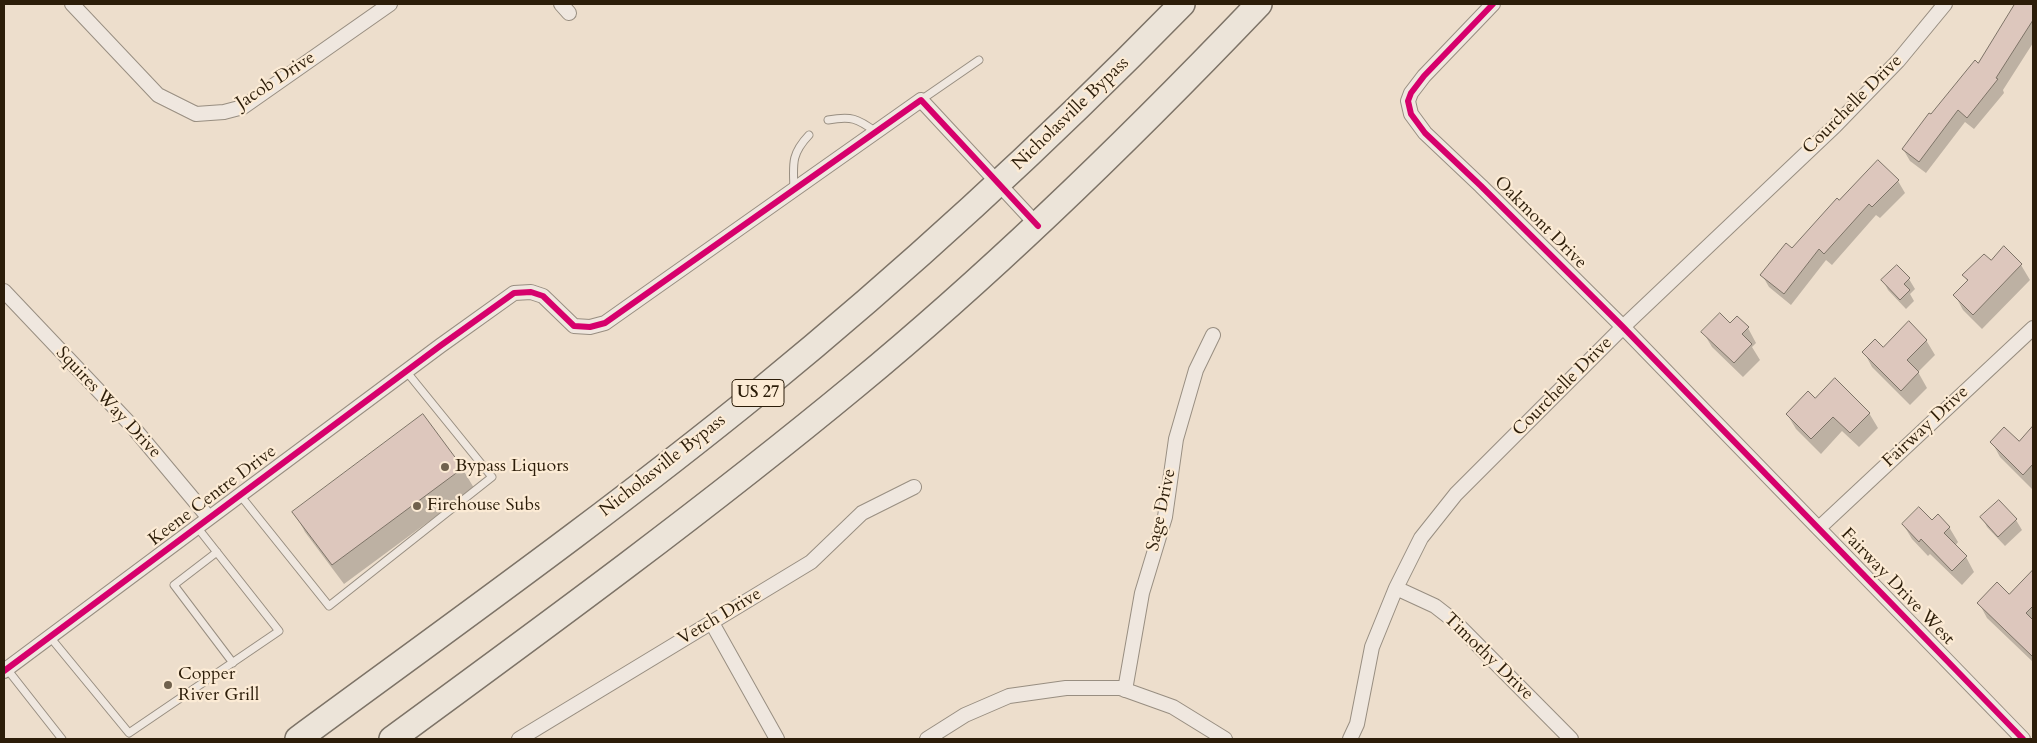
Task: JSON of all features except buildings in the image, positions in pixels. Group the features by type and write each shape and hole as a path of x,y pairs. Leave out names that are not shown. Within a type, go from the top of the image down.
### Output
{"highway":[{"name":"Nicholasville Bypass","path":"298,739 716,426 847,319 998,185 1182,4"},
{"path":"392,739 766,458 887,359 1038,226 1145,121 1259,4"}],"street":[{"name":"Jacob Drive","path":"72,4 158,95 196,114 224,112 243,106 390,4"},
{"name":"Oakmont Drive","path":"1493,4 1424,76 1411,93 1408,101 1410,114 1425,133 1623,327 1748,456"},
{"name":"Courchelle Drive","path":"1350,739 1357,724 1372,647 1396,588 1422,538 1456,494 1623,327 1835,126 1898,61 1945,4"},
{"path":"921,100 1038,226"},
{"name":"Keene Centre Drive","path":"5,670 406,371 514,293 531,292 543,296 574,326 590,327 605,323 921,100"},
{"name":"Squires Way Drive","path":"4,291 132,426 209,518"},
{"name":"Fairway Drive","path":"1819,528 2033,328"},
{"name":"Sage Drive","path":"1126,690 1142,593 1165,517 1176,439 1196,370 1212,335"},
{"name":"Fairway Drive West","path":"1748,456 2023,739"},
{"name":"Vetch Drive","path":"519,739 811,562 862,513 914,487"},
{"name":"Timothy Drive","path":"1396,588 1435,606 1453,620 1571,739"},
{"path":"712,623 777,739"},
{"path":"927,739 965,714 1009,696 1066,688 1120,688 1173,707 1225,739"}],"lane":[{"path":"921,100 979,60"},
{"path":"828,120 846,117 863,123 876,132"},
{"path":"794,190 793,167 798,147 809,135"},
{"path":"240,495 330,606 492,477 406,371"},
{"path":"50,636 129,733 279,631 198,527"},
{"path":"217,552 174,585 233,662"},
{"path":"5,670 62,739"}],"cycle path":[{"path":"1493,4 1424,76 1411,93 1408,101 1411,114 1425,133 1623,327 2023,739"},
{"path":"4,671 514,293 531,292 543,296 574,326 590,327 605,323 921,100 1038,226"}],"place":[{"name":"Bypass Liquors","path":"445,467"},
{"name":"Firehouse Subs","path":"417,506"},
{"name":"Copper River Grill","path":"168,685"}]}
